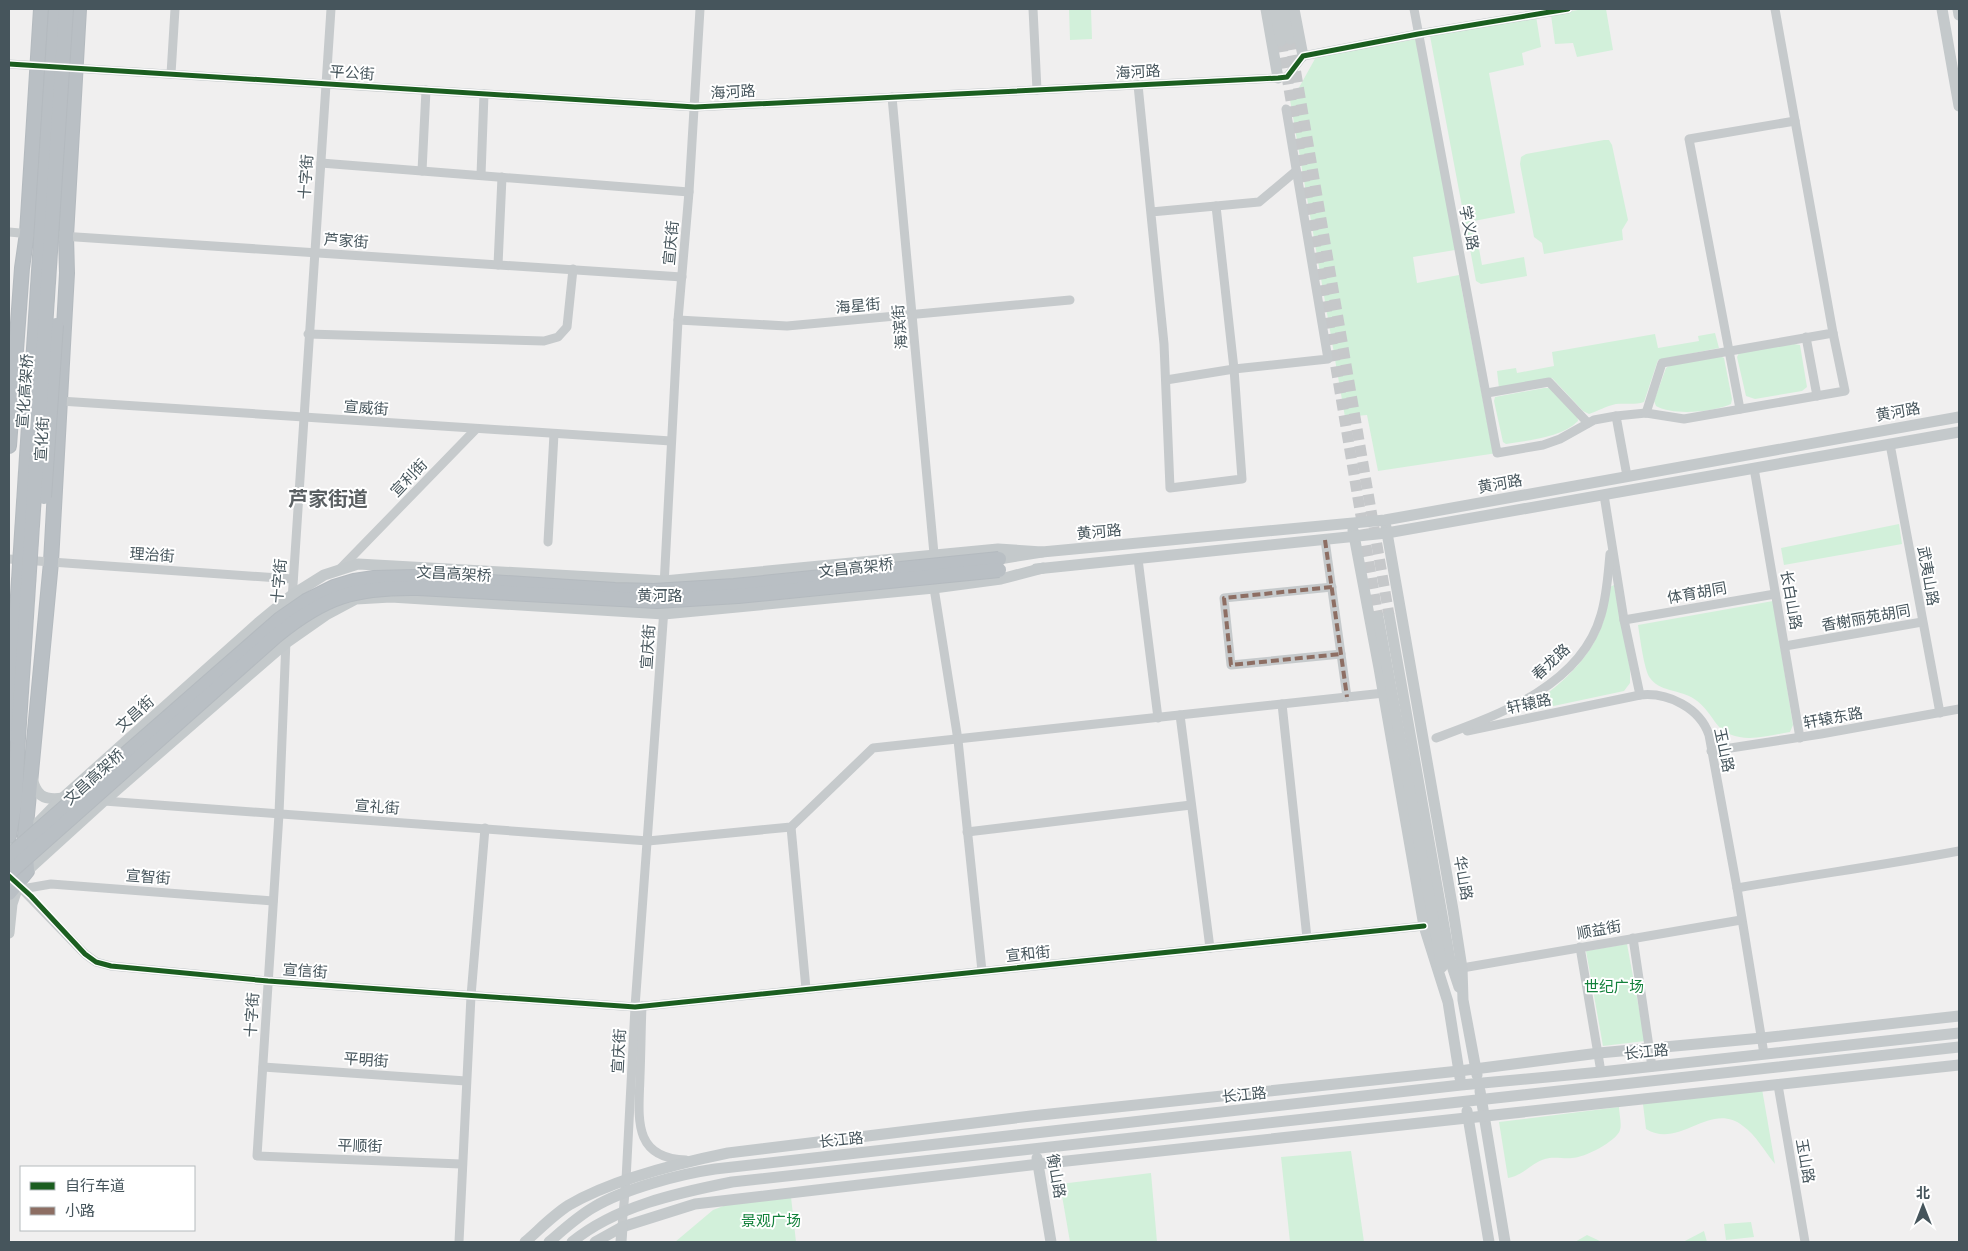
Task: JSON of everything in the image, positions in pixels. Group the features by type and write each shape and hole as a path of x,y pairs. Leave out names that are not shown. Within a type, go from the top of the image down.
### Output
{"highway":[{"path":"9,446 11,392 27,233 42,9"},
{"name":"宣化高架桥","path":"9,836 15,800 14,736 56,9"},
{"name":"宣化高架桥","path":"14,736 66,9"},
{"name":"宣化街","path":"28,871 25,836 51,562 67,273 66,236 74,68 79,9"},
{"path":"9,599 27,324 29,269 27,233"},
{"path":"14,736 32,667 56,325 66,236"},
{"name":"文昌高架桥","path":"9,856 280,619 317,594 354,581 384,577 414,577 615,590 663,590 999,565"},
{"name":"文昌高架桥","path":"14,883 281,632 305,614 348,594 364,589 389,587 616,600 666,601 748,595 999,565"},
{"path":"14,883 28,871"}],"main road":[{"path":"1266,9 1283,78"},
{"path":"1275,9 1285,40 1284,9"},
{"path":"1294,9 1303,56"},
{"path":"1942,9 1959,106"},
{"path":"1958,9 1959,14"},
{"name":"黄河路","path":"292,595 310,582 340,569 358,564 664,581 934,554 998,549 1042,552 1385,520 1959,417"},
{"name":"黄河路","path":"286,643 326,615 356,599 391,597 664,614 934,588 1001,579 1043,568 1387,533 1959,432"},
{"name":"华山路","path":"1385,520 1462,968 1463,1000 1479,1083 1505,1242"},
{"path":"1352,523 1384,693 1424,926 1448,1002"},
{"name":"黄河路","path":"999,565 1042,552"},
{"name":"黄河路","path":"999,565 1043,568"},
{"name":"文昌街","path":"9,865 25,836 37,822 258,623 292,595"},
{"path":"1463,1000 1450,960 1383,616 1459,1071 1490,1242"},
{"path":"28,871 104,801 286,643"},
{"path":"31,774 34,786 42,796 53,799 63,798"},
{"path":"9,933 14,883"},
{"path":"525,1242 567,1206 626,1180 691,1160 728,1153 1031,1116 1459,1071 1599,1053 1762,1038 1959,1016"},
{"name":"长江路","path":"549,1242 594,1207 625,1193 679,1176 715,1169 1479,1083 1652,1067 1959,1033"},
{"name":"长江路","path":"572,1242 597,1224 624,1211 732,1182 1959,1047"},
{"path":"595,1242 622,1227 695,1204 1038,1164 1959,1065"},
{"name":"衡山路","path":"1031,1116 1051,1242"},
{"path":"621,1242 622,1227"}],"street":[{"path":"171,74 175,9"},
{"name":"十字街","path":"257,1156 279,814 286,643 292,595 331,9"},
{"name":"宣庆街","path":"622,1227 664,614 664,581 678,320 689,192 700,9"},
{"path":"1033,9 1037,90"},
{"name":"学义路","path":"1414,9 1497,453 1543,445 1560,439 1588,423"},
{"path":"1283,78 1303,56 1544,11 1568,9"},
{"path":"1487,393 1549,382 1588,423 1616,416 1646,413 1684,419 1845,392 1775,9"},
{"name":"平公街","path":"9,64 695,107"},
{"name":"海河路","path":"695,107 1283,78"},
{"path":"1138,85 1164,344 1170,488 1242,478 1234,370 1216,206"},
{"path":"422,171 426,90"},
{"path":"481,175 484,94"},
{"name":"海滨街","path":"892,97 934,554"},
{"path":"1166,380 1328,359 1286,110"},
{"path":"1740,409 1690,139 1795,121"},
{"path":"321,163 689,192"},
{"path":"1151,212 1259,202 1296,171"},
{"path":"498,265 502,177"},
{"name":"芦家街","path":"9,232 682,276"},
{"path":"308,334 544,341 558,338 567,327 573,270"},
{"name":"海星街","path":"678,320 786,326 1070,300"},
{"path":"1646,413 1662,363 1834,332"},
{"path":"1806,337 1818,396"},
{"name":"宣威街","path":"60,401 671,441"},
{"path":"1616,416 1627,476"},
{"name":"宣利街","path":"340,569 476,429"},
{"path":"548,542 554,434"},
{"name":"武夷山路","path":"1890,444 1940,713"},
{"name":"长白山路","path":"1754,468 1800,738"},
{"path":"1604,495 1624,620 1640,695"},
{"path":"1326,540 1347,697"},
{"name":"春龙路","path":"1436,738 1483,721 1529,699 1548,686 1579,655 1601,616 1611,544"},
{"name":"理治街","path":"9,559 293,579"},
{"path":"1138,559 1158,718"},
{"path":"1332,587 1224,598 1231,665 1341,654"},
{"path":"934,588 958,740 982,971"},
{"name":"体育胡同","path":"1624,620 1775,594"},
{"name":"香榭丽苑胡同","path":"1785,646 1922,622"},
{"path":"806,989 791,827 873,748 1384,693"},
{"name":"玉山路","path":"1640,695 1650,694 1666,697 1684,705 1696,713 1707,730 1737,888 1764,1054"},
{"name":"轩辕路","path":"1423,740 1640,695"},
{"path":"1282,704 1307,938"},
{"name":"轩辕东路","path":"1711,751 1800,738 1959,709"},
{"path":"1180,715 1210,948"},
{"name":"宣礼街","path":"104,801 648,841 791,827"},
{"path":"968,832 1191,806"},
{"path":"459,1242 461,1164 471,996 485,828"},
{"path":"1737,888 1848,869 1873,867 1959,851"},
{"name":"宣智街","path":"14,883 51,884 273,901"},
{"name":"宣信街","path":"14,883 85,954 96,962 111,966 471,996 638,1006"},
{"name":"顺益街","path":"1462,968 1741,920"},
{"name":"宣和街","path":"638,1006 1424,926"},
{"path":"1633,938 1652,1067"},
{"path":"1580,948 1601,1072"},
{"path":"638,1006 640,1127 652,1149 659,1154 670,1159 691,1160"},
{"name":"平明街","path":"263,1067 466,1081"},
{"name":"玉山路","path":"1778,1085 1805,1242"},
{"name":"平顺街","path":"257,1156 461,1164"}],"green space":[{"path":"1069,9 1091,9 1092,39 1070,40"},
{"path":"1583,9 1606,9 1613,50 1577,57 1573,43 1555,44 1551,15"},
{"path":"1536,16 1541,47 1522,53 1524,65 1489,73 1515,213 1474,221 1482,265 1524,257 1527,276 1481,284 1476,281 1430,36"},
{"path":"1417,39 1455,250 1413,257 1417,283 1459,275 1493,453 1497,453 1378,471 1367,415 1345,417 1289,94 1296,93 1316,57"},
{"path":"1609,140 1612,145 1628,220 1622,230 1623,240 1544,254 1542,243 1534,237 1520,164 1521,157 1526,154"},
{"path":"1715,333 1719,348 1658,360 1644,402 1641,403 1616,404 1589,414 1583,411 1552,378 1499,388 1497,371 1516,368 1517,373 1554,366 1552,352 1655,334 1658,348 1699,341 1698,336"},
{"path":"1794,344 1800,345 1807,387 1802,391 1755,399 1746,396 1737,357 1739,353"},
{"path":"1720,356 1724,358 1732,399 1731,404 1694,412 1673,411 1656,406 1654,401 1666,368 1672,364"},
{"path":"1550,388 1577,415 1578,421 1571,427 1554,435 1506,444 1503,442 1494,401 1495,397"},
{"path":"1899,524 1902,544 1784,565 1781,548"},
{"path":"1614,585 1630,668 1630,683 1624,691 1530,711 1529,707 1562,681 1589,650 1604,620 1610,587"},
{"path":"1773,601 1793,725 1790,732 1750,738 1731,735 1722,730 1695,699 1658,685 1650,678 1644,661 1638,625"},
{"name":"世纪广场","path":"1627,944 1645,1041 1603,1046 1586,951"},
{"path":"1762,1089 1775,1164 1752,1134 1743,1126 1731,1120 1719,1118 1671,1134 1659,1134 1646,1129 1643,1104"},
{"path":"1619,1107 1620,1130 1607,1144 1577,1157 1545,1159 1535,1163 1518,1175 1508,1178 1499,1122"},
{"path":"1351,1151 1364,1242 1290,1242 1281,1157"},
{"path":"1151,1173 1157,1242 1070,1242 1060,1184"},
{"name":"景观广场","path":"791,1197 796,1242 675,1242 713,1210 726,1205"},
{"path":"1751,1222 1754,1237 1726,1240 1724,1224"},
{"path":"1704,1231 1707,1242 1683,1242"},
{"path":"1587,1235 1602,1242 1575,1242"}],"tunnel":[{"path":"1290,39 1389,615"},
{"path":"1281,41 1378,617"}],"marked path":[{"path":"1325,540 1347,697"},
{"path":"1332,587 1224,598 1231,665 1341,654"}],"cycle path":[{"path":"9,64 695,107 1287,77 1303,56 1418,34 1568,9"},
{"path":"9,876 31,896 85,954 96,962 111,966 268,981 635,1007 1424,926"}],"district":[{"name":"芦家街道","path":"328,499"}]}
